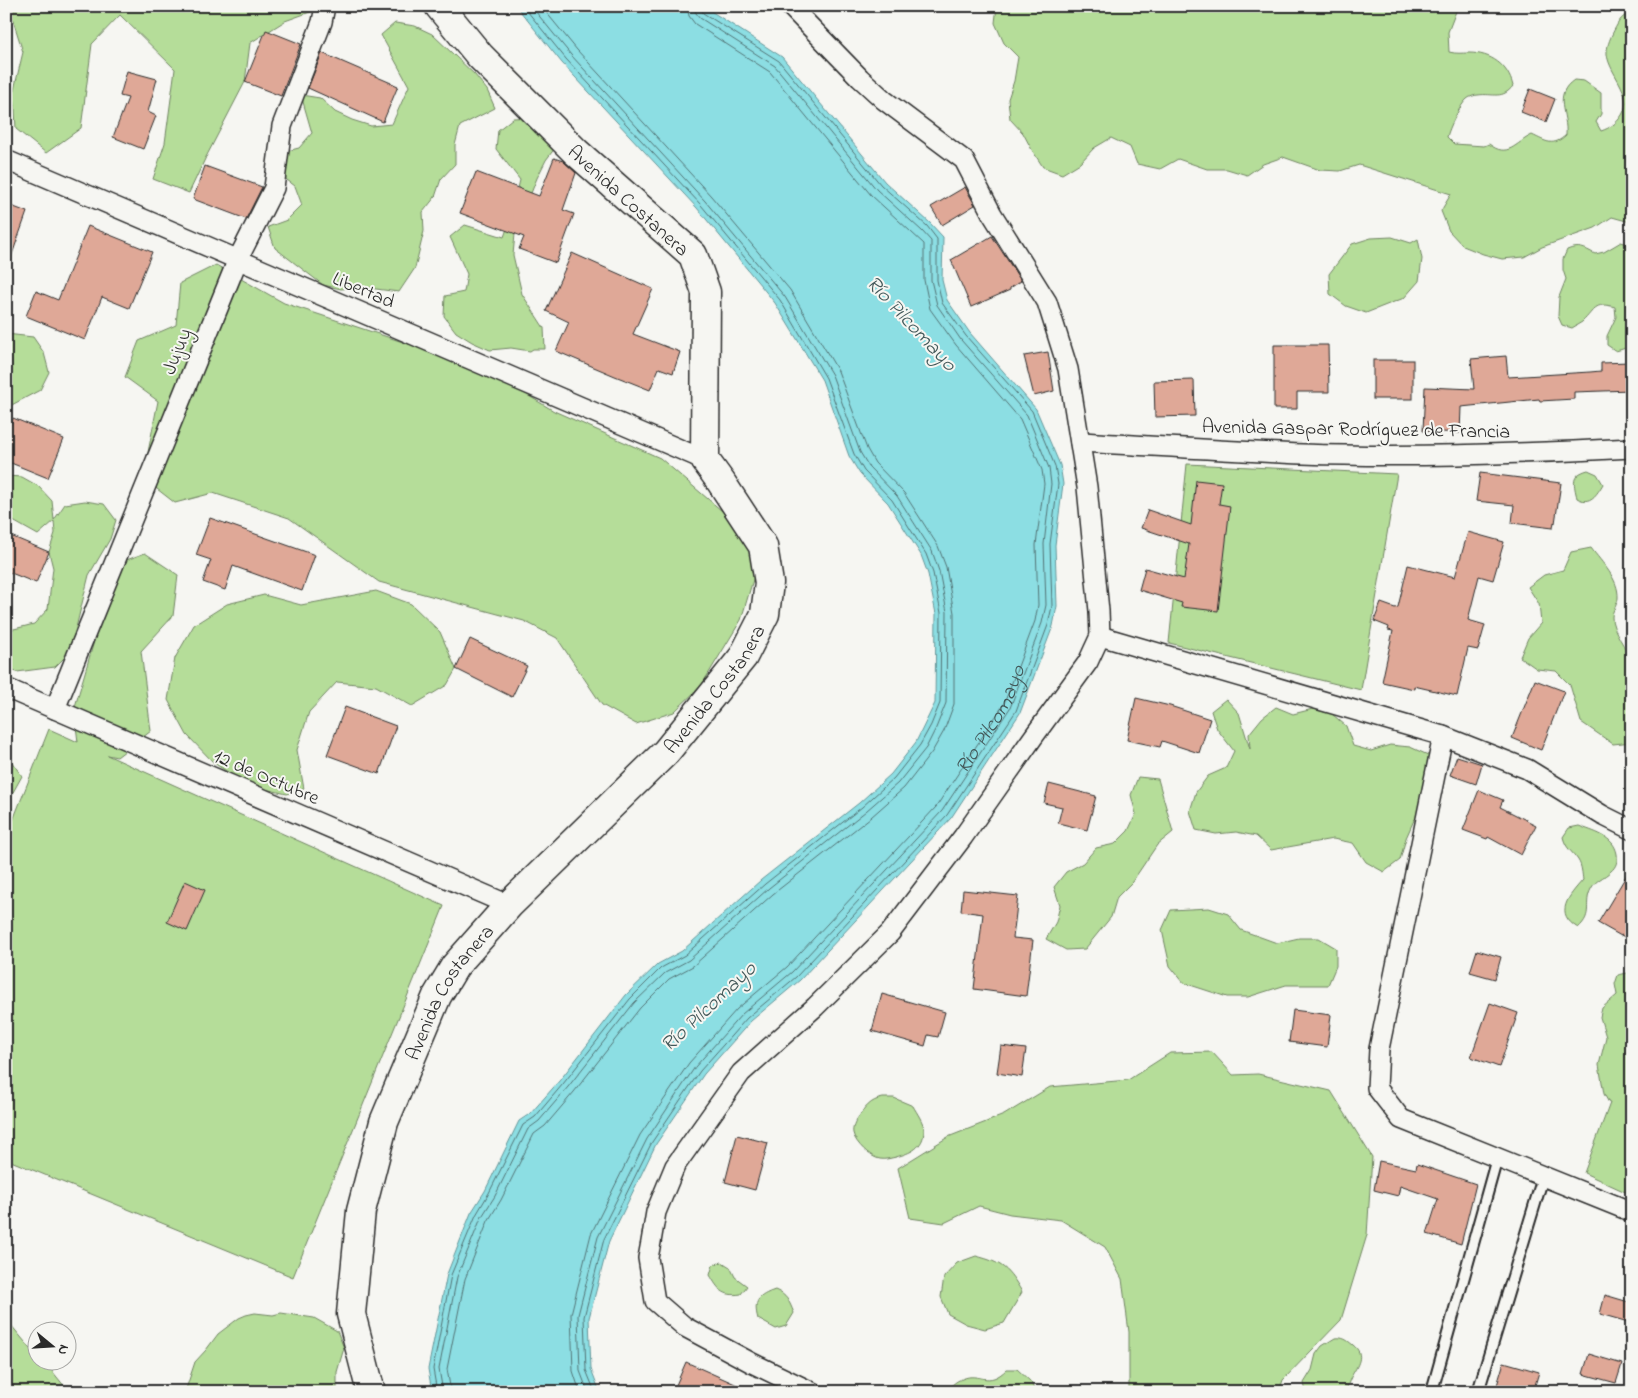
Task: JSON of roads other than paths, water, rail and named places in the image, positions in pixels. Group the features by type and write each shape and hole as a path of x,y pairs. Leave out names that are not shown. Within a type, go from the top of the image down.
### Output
{"street":[{"name":"Jujuy","path":"55,709 238,259 274,188 282,126 322,22 325,6"},
{"name":"Avenida Costanera","path":"371,1392 351,1314 361,1211 384,1122 441,989 454,966 509,905 666,752 743,657 765,614 769,583 763,546 705,460 706,292 692,255 576,152 480,56 439,6"},
{"path":"790,6 884,100 964,160 992,214 1046,302 1068,369 1080,442 1088,496 1100,636 1088,662 963,838 890,933 815,1007 741,1072 675,1166 659,1202 648,1258 655,1301 685,1327 752,1363 812,1392"},
{"name":"Libertad","path":"6,160 705,460"},
{"name":"Avenida Gaspar Rodríguez de Francia","path":"1080,442 1304,454 1451,454 1559,452 1632,448"},
{"path":"1100,636 1443,736 1527,769 1602,815 1632,830"},
{"name":"12 de Octubre","path":"6,688 509,905"},
{"path":"1443,736 1379,1049 1377,1088 1400,1119 1632,1212"}],"lane":[{"path":"1432,1391 1497,1158"},
{"path":"1478,1392 1543,1177"}],"water":[{"name":"Río Pilcomayo","path":"516,6 703,6 782,57 885,182 943,237 942,280 947,300 970,333 1036,409 1060,465 1063,484 1055,545 1057,606 1053,626 1020,713 951,818 800,980 751,1021 704,1074 656,1144 609,1241 589,1318 591,1369 600,1392 432,1392 428,1369 447,1274 471,1213 485,1191 519,1121 531,1113 560,1080 626,995 658,964 682,951 761,880 859,803 891,774 916,742 935,703 936,614 928,574 921,555 888,503 860,474 849,456 822,380 775,303 697,208 562,63"}]}
